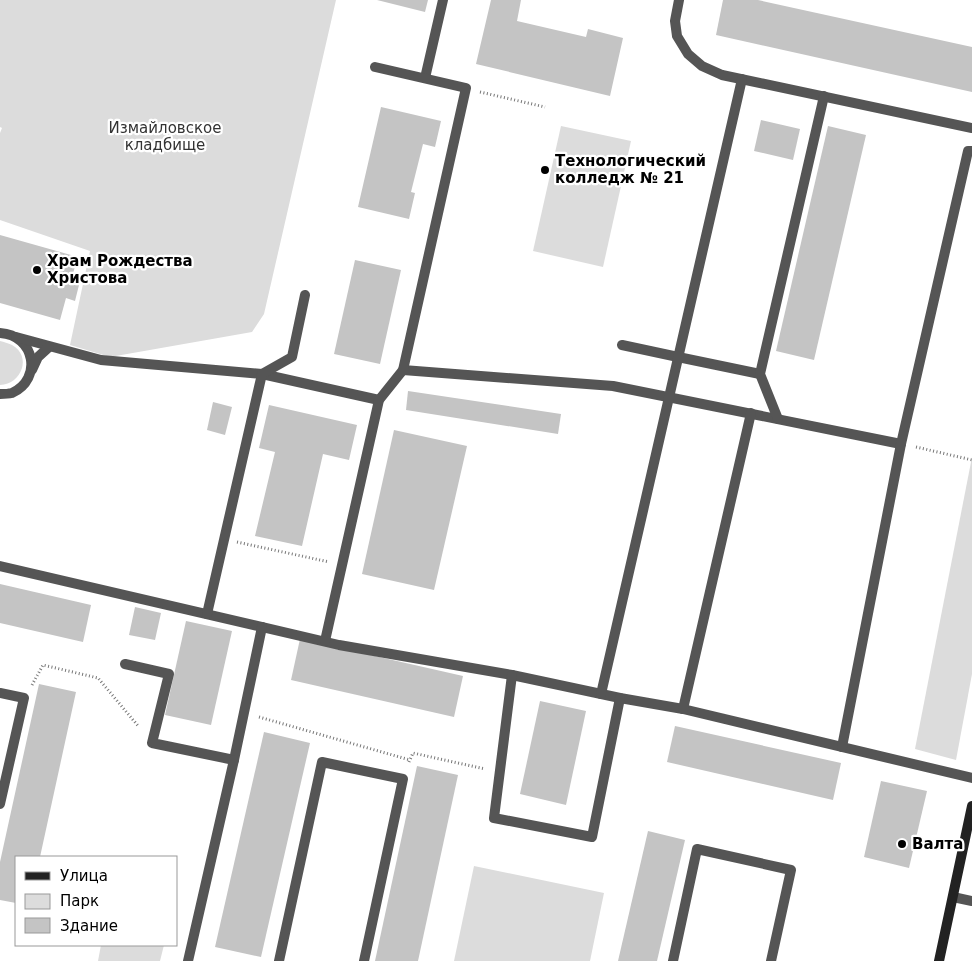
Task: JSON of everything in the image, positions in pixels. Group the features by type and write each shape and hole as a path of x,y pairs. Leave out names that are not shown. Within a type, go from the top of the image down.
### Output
{"street":[{"path":"939,961 972,806"}],"lane":[{"path":"425,78 443,0"},
{"path":"680,0 675,21 677,36 688,54 702,66 742,79 972,128"},
{"path":"325,642 379,400 403,370 466,88 375,67"},
{"path":"601,694 742,79"},
{"path":"778,419 760,374 824,96"},
{"path":"842,747 901,444 968,151 972,151"},
{"path":"207,614 262,374 292,357 305,295"},
{"path":"6,334 101,360 262,374 379,400"},
{"path":"6,334 26,347 31,360 30,374"},
{"path":"622,345 760,374"},
{"path":"0,402 5,394 23,386 38,357 49,346"},
{"path":"403,370 613,386 901,444"},
{"path":"683,709 751,413"},
{"path":"0,566 325,642 512,674 620,698 683,709 972,778"},
{"path":"188,961 262,627"},
{"path":"125,664 168,674 152,743 234,760"},
{"path":"512,674 494,818 592,837 620,698"},
{"path":"0,693 24,698 0,804"},
{"path":"279,961 322,762 403,779 364,961"},
{"path":"673,961 697,849 791,870 771,961"},
{"path":"953,897 972,901"}],"path":[{"path":"466,88 545,107"},
{"path":"901,444 972,460"},
{"path":"224,539 342,565"},
{"path":"24,698 43,665 98,678 152,743"},
{"path":"244,713 410,760"},
{"path":"403,779 413,753 500,772"}],"green space":[{"name":"Измайловское кладбище","path":"0,0 336,0 264,314 252,332 110,357 70,345 90,251 0,220 0,133 2,128 0,127"},
{"path":"561,126 631,141 603,267 533,251"},
{"path":"0,341 12,345 18,350 23,362 19,375 14,380 0,385"},
{"path":"972,457 972,674 956,760 915,749"},
{"path":"474,866 604,893 590,961 454,961"},
{"path":"101,946 164,946 160,961 98,961"}],"building":[{"path":"377,0 428,0 425,12"},
{"path":"491,0 521,0 517,21 586,37 588,29 623,38 610,96 476,64"},
{"path":"723,0 758,0 972,47 972,92 716,35"},
{"path":"381,107 441,121 435,147 423,144 411,192 415,193 409,219 358,207"},
{"path":"761,120 800,129 793,160 754,151"},
{"path":"828,126 866,135 814,360 776,351"},
{"name":"Храм Рождества Христова","path":"0,235 78,257 70,283 79,285 75,301 66,298 60,320 0,303"},
{"path":"355,260 401,270 380,364 334,354"},
{"path":"408,391 561,414 558,434 406,410"},
{"path":"213,402 232,407 225,435 207,430"},
{"path":"269,405 357,425 349,460 323,454 302,546 255,536 275,452 259,448"},
{"path":"394,430 467,446 434,590 362,574"},
{"path":"0,584 91,605 83,642 0,623"},
{"path":"135,607 161,613 155,640 129,635"},
{"path":"186,621 232,631 211,725 165,715"},
{"path":"300,639 463,676 454,717 291,680"},
{"path":"39,684 76,692 40,856 15,856 15,903 0,900 0,862"},
{"path":"540,701 586,711 566,805 520,794"},
{"path":"675,726 841,763 833,800 667,762"},
{"path":"264,732 310,743 261,957 215,947"},
{"path":"417,766 458,775 418,961 375,961"},
{"path":"881,781 927,791 909,868 864,857"},
{"path":"648,831 685,840 657,961 618,961"}],"place":[{"name":"Технологический колледж № 21","path":"545,170"},
{"name":"Храм Рождества Христова","path":"37,270"},
{"name":"Валта","path":"902,844"}]}
